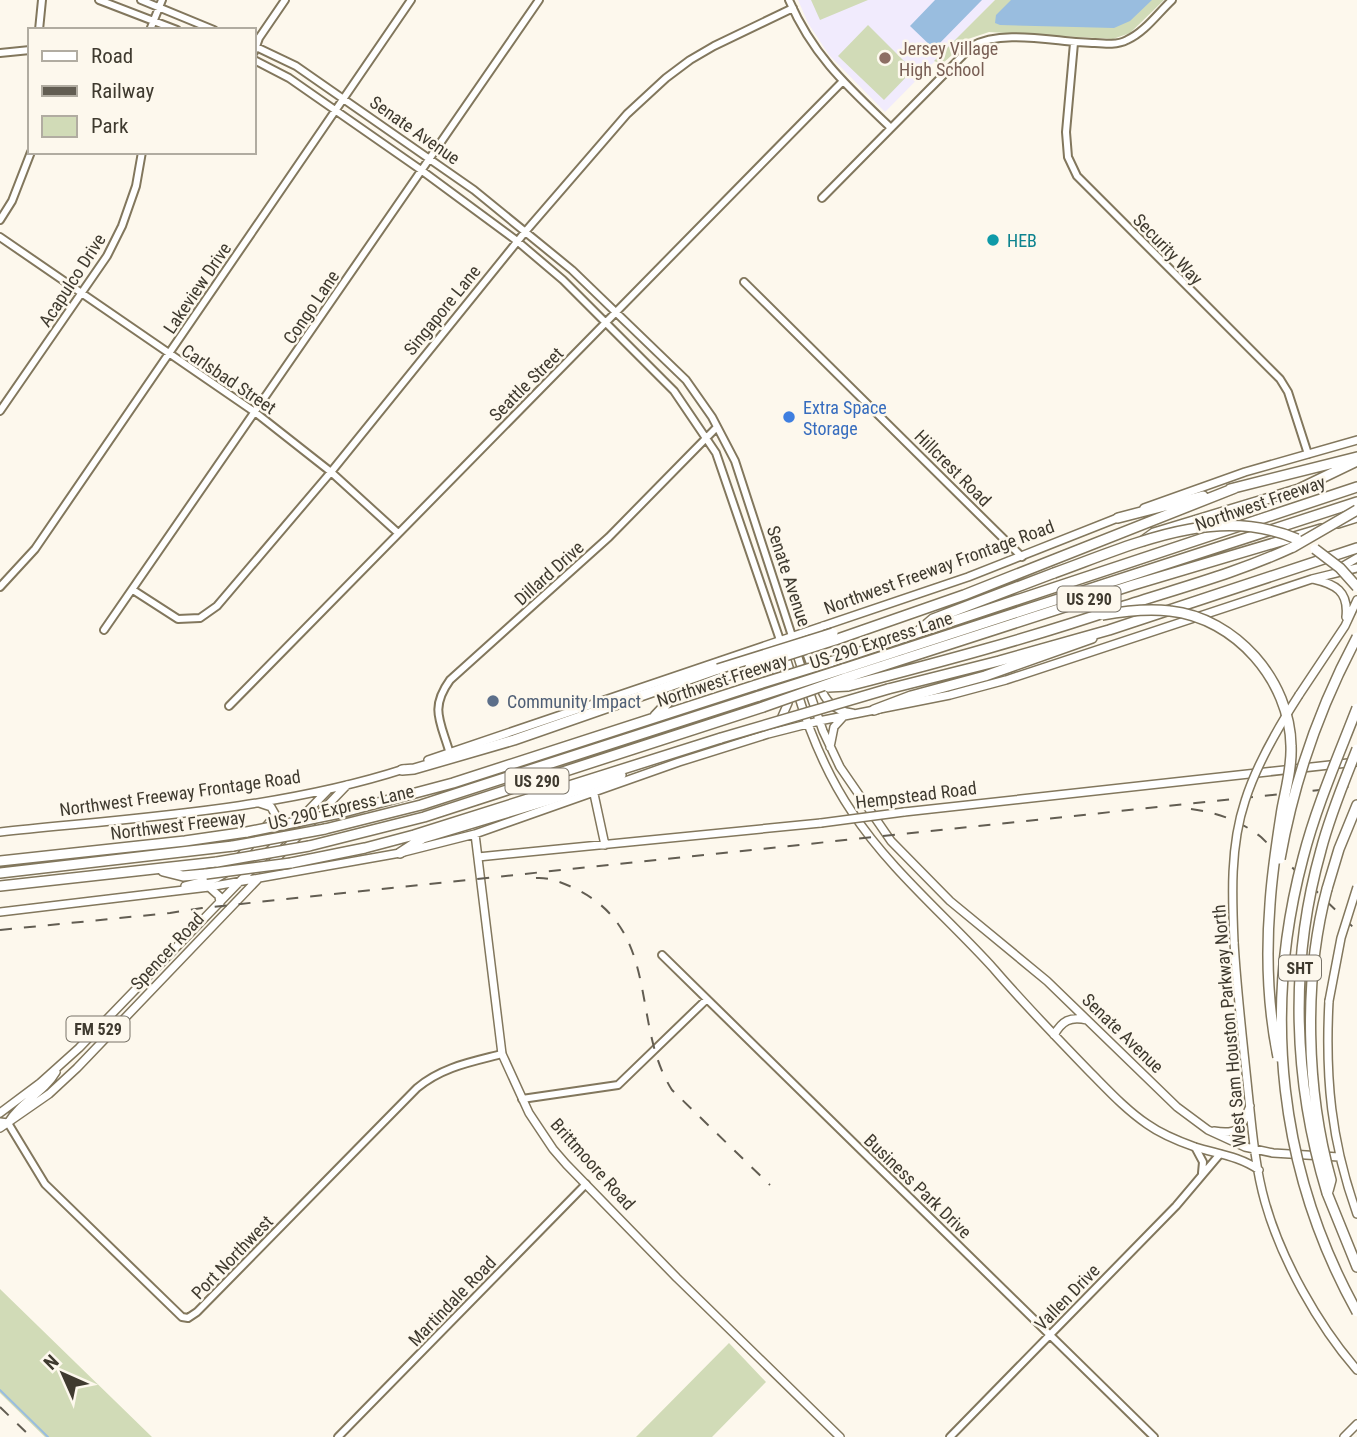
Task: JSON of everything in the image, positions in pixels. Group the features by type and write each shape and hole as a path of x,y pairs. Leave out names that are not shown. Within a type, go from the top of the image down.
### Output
{"highway":[{"path":"1118,517 1357,458"},
{"path":"1139,544 1154,533 1299,489 1357,458"},
{"name":"Northwest Freeway","path":"844,673 915,634 1357,486"},
{"path":"654,718 674,696 834,637 1052,562 1234,488"},
{"name":"US 290 Express Lane","path":"0,873 233,846 325,829 421,804 759,696 844,673 1357,502"},
{"path":"844,673 963,657 1102,615 1264,560 1293,547 1357,510"},
{"name":"Northwest Freeway","path":"0,861 185,841 247,832 340,813 422,792 756,685 844,673 1357,517"},
{"path":"915,634 933,620 1054,573 1139,544 1205,526 1247,524 1268,528 1297,539 1340,568 1357,587"},
{"path":"158,869 183,876 291,863 414,835 690,747 888,689 1109,630 1357,548"},
{"path":"1102,615 1147,610 1172,611 1214,625 1253,655 1277,690 1289,727 1291,754 1272,880 1269,945 1272,1029 1283,1087"},
{"path":"874,710 1081,644 1109,630"},
{"path":"402,770 414,769 514,740 718,669 834,637"},
{"path":"1270,983 1280,861 1294,792 1325,701 1357,637"},
{"name":"US 290","path":"0,886 217,862 309,846 437,813 819,688 844,673"},
{"name":"SHT","path":"1357,708 1303,857 1293,898 1282,982 1283,1087 1292,1136 1309,1203 1336,1271 1357,1312"},
{"path":"400,853 424,838 549,800 670,758 690,747"},
{"name":"SHT","path":"1357,749 1320,852 1307,913 1300,965 1299,1026 1304,1090 1313,1143 1327,1192 1357,1267"},
{"path":"1327,1192 1331,1180 1319,1125 1313,1069 1314,970 1324,898 1339,849 1357,805"}],"main road":[{"name":"Northwest Freeway Frontage Road","path":"0,832 250,803 329,789 402,770 1022,557 1184,492 1357,440"},
{"path":"1332,573 1357,558"},
{"path":"0,912 241,882 400,853 475,834 679,762 768,734 950,695 1006,680 1312,579 1357,568"},
{"path":"1312,579 1330,583 1340,590 1347,604 1345,626"},
{"name":"West Sam Houston Parkway North","path":"1356,1367 1328,1334 1288,1259 1265,1201 1255,1150 1234,942 1233,871 1245,801 1277,730 1345,626 1357,600"},
{"path":"823,626 810,640 806,651 823,696 839,711 859,713"},
{"name":"Senate Avenue","path":"792,636 819,721 840,767 891,841 950,901 1047,981 1177,1107 1208,1130 1255,1150 1339,1157"},
{"name":"Senate Avenue","path":"780,640 807,724 831,775 862,826 885,854 1121,1103 1147,1124 1195,1147 1245,1160 1259,1170"},
{"path":"737,654 765,659 776,670 787,707 781,720 768,734"},
{"path":"830,747 834,727 843,717"},
{"name":"Hempstead Road","path":"478,857 821,823 1357,762"},
{"name":"Spencer Road","path":"0,1128 4,1122 49,1094 89,1056 347,785"},
{"name":"Spencer Road","path":"0,1113 60,1066 329,789"},
{"path":"594,793 605,845"},
{"path":"164,893 217,878 227,872 275,814 267,804 250,803"},
{"name":"Brittmoore Road","path":"475,834 502,1054 522,1099 553,1149 688,1288 839,1437"},
{"path":"209,887 219,896 220,903"},
{"path":"1357,887 1340,938 1329,1001 1328,1081 1339,1157 1357,1214"},
{"path":"1054,1035 1067,1020 1088,1020"},
{"path":"4,1122 37,1096 60,1066"},
{"path":"1208,1130 1225,1133 1237,1130 1250,1106"},
{"path":"1344,1437 1357,1424"}],"street":[{"path":"39,28 42,0"},
{"path":"99,0 172,28"},
{"path":"141,0 160,3 210,28"},
{"path":"256,46 285,0"},
{"name":"Lakeview Drive","path":"0,587 35,549 411,0"},
{"name":"Congo Lane","path":"104,630 539,0"},
{"path":"789,0 817,52 891,128"},
{"path":"822,198 979,42 991,38 1111,44 1125,41 1138,34 1172,0"},
{"path":"151,28 160,3"},
{"name":"Singapore Lane","path":"133,590 178,619 200,618 217,606 331,472 517,241 627,114 659,84 714,46 793,8"},
{"name":"Security Way","path":"1074,43 1066,132 1068,157 1077,176 1280,379 1288,392 1308,454"},
{"name":"Senate Avenue","path":"256,49 296,66 474,191 572,270 685,380 717,427 744,484 792,636"},
{"path":"0,53 28,50"},
{"name":"Senate Avenue","path":"256,61 289,78 336,110 517,241 563,280 674,391 707,437 726,479 780,640"},
{"name":"Seattle Street","path":"229,706 843,81"},
{"path":"0,220 12,201 30,154"},
{"name":"Acapulco Drive","path":"0,411 107,256 122,226 136,186 142,154"},
{"name":"Carlsbad Street","path":"0,237 256,413 331,472 398,533"},
{"name":"Hillcrest Road","path":"744,282 1022,557"},
{"name":"Dillard Drive","path":"450,754 438,711 439,696 450,680 609,537 717,427"},
{"name":"Business Park Drive","path":"662,955 1154,1437"},
{"path":"522,1099 618,1085 707,999"},
{"name":"Port Northwest","path":"4,1122 46,1184 177,1311 188,1318 424,1083 446,1069 502,1054"},
{"path":"1195,1147 1203,1162 1201,1175"},
{"name":"Vallen Drive","path":"950,1437 1176,1206 1220,1154"},
{"name":"Martindale Road","path":"338,1437 586,1184"}],"shaded area":[{"name":"Jersey Village High School","path":"798,0 995,0 885,112 829,55 808,23"}],"green space":[{"path":"811,0 868,0 820,20"},
{"path":"995,0 1164,0 1130,33 1113,39 989,32 971,38 942,64 934,61"},
{"path":"868,25 913,70 884,100 838,56"},
{"path":"0,1289 152,1437 45,1437 0,1393"},
{"path":"729,1343 766,1382 712,1437 636,1437"}],"water":[{"path":"935,0 982,0 934,49 910,26"},
{"path":"1011,0 1152,0 1130,21 1114,28 995,23 996,15"}],"waterway":[{"path":"0,1390 48,1437"}],"railway":[{"path":"0,930 1357,786"},
{"path":"1191,809 1228,818 1261,837 1357,931"},
{"path":"536,878 551,879 576,889 603,907 621,929 633,954 659,1064 672,1090 770,1185"},
{"path":"0,1407 31,1437"}],"place":[{"name":"Jersey Village High School","path":"885,58"},
{"name":"HEB","path":"993,240"},
{"name":"Extra Space Storage","path":"789,417"},
{"name":"Community Impact","path":"493,701"}]}
